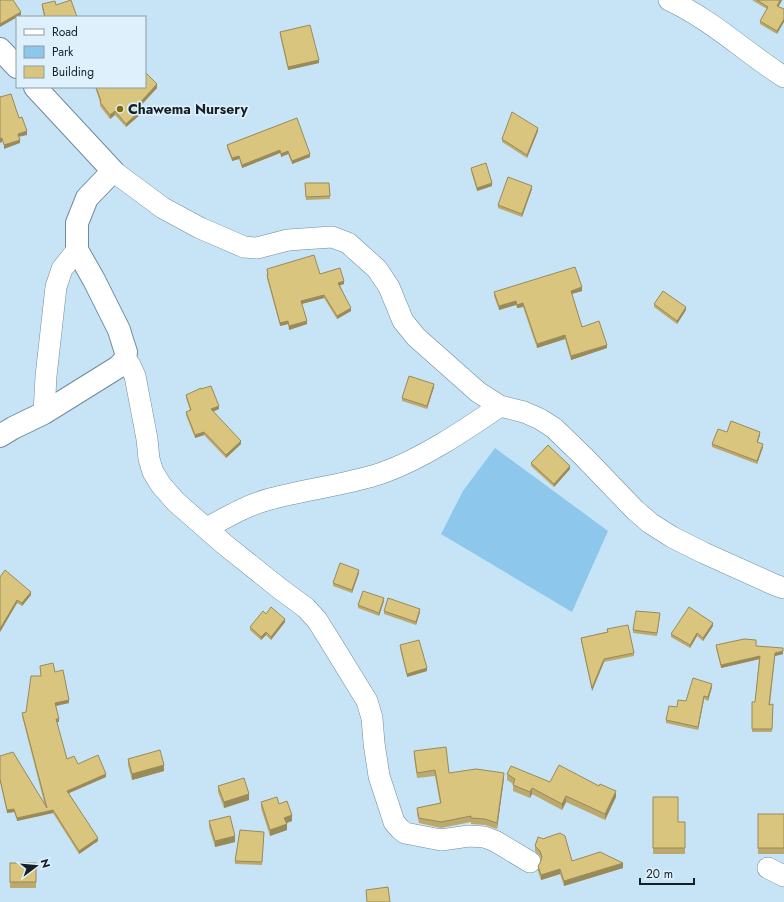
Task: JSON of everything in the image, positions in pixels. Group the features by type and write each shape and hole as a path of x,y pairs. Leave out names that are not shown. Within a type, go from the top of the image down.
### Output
{"street":[{"path":"669,0 701,16 765,65 784,77"},
{"path":"0,49 16,66"},
{"path":"37,88 113,171 163,208 200,228 244,247 257,248 288,240 332,237 348,243 377,269 389,287 404,321 416,337 478,392 500,406 540,419 554,428 635,510 650,523 672,537 704,553 784,588"},
{"path":"0,436 44,413 118,367 125,360 126,352 119,330 77,250 77,223 88,198 113,171"},
{"path":"44,413 46,376 56,287 62,269 77,250"},
{"path":"125,360 130,365 135,376 146,431 149,459 153,472 161,485 176,502 278,588 306,608 328,636 367,701 372,718 374,743 380,776 394,822 405,833 441,840 469,836 484,837 530,862"},
{"path":"207,528 245,508 268,499 359,480 384,472 433,448 500,406"}],"green space":[{"path":"495,448 608,531 572,612 441,534 463,491"}],"building":[{"path":"0,0 13,0 21,12 0,24"},
{"path":"71,0 77,16 45,16 42,4 55,1 56,5"},
{"path":"757,0 780,0 777,6 784,9 784,19 777,31 760,21 768,7"},
{"path":"310,25 319,60 288,67 280,32"},
{"path":"146,73 157,84 138,105 142,109 126,124 115,111 110,115 100,102 101,101 96,88 146,88"},
{"path":"11,94 19,118 22,117 27,131 18,134 20,140 4,145 2,138 0,139 0,97"},
{"path":"512,112 538,128 527,155 502,139"},
{"path":"297,118 310,154 292,161 288,151 281,154 280,150 242,165 239,156 232,158 227,145"},
{"path":"486,163 492,183 477,188 471,168"},
{"path":"508,177 532,186 522,214 498,205"},
{"path":"305,183 329,183 330,196 306,197"},
{"path":"314,255 320,274 340,268 344,281 338,283 351,308 337,316 324,295 301,301 307,321 289,326 288,321 280,323 267,275 267,269"},
{"path":"575,267 582,287 571,291 582,327 599,321 607,345 571,356 565,335 537,344 523,303 517,305 516,301 499,306 494,292"},
{"path":"663,291 686,307 677,321 654,304"},
{"path":"409,376 434,384 427,406 402,398"},
{"path":"211,386 219,406 211,409 241,441 226,455 204,432 195,435 186,412 191,410 186,395 201,388"},
{"path":"731,421 760,432 757,442 763,444 757,461 712,444 718,429 727,432"},
{"path":"548,445 570,466 554,484 531,463"},
{"path":"340,563 359,570 352,590 333,583"},
{"path":"5,570 31,592 22,603 17,600 0,629 0,577"},
{"path":"363,591 384,598 379,613 358,605"},
{"path":"388,598 420,609 416,622 384,611"},
{"path":"271,607 285,619 271,637 266,632 261,637 250,627 263,611 266,614"},
{"path":"689,607 713,623 703,638 697,633 690,645 671,634"},
{"path":"636,611 660,613 657,633 633,630"},
{"path":"628,625 634,653 604,659 592,688 581,638 608,632 607,629"},
{"path":"744,639 756,640 756,646 783,648 783,651 775,653 769,705 773,704 772,729 752,729 752,702 755,702 760,656 721,665 716,645"},
{"path":"419,640 427,668 407,674 400,645"},
{"path":"53,663 55,672 63,670 69,700 55,703 59,719 56,719 67,759 74,756 78,764 98,755 106,774 67,791 98,838 79,851 53,810 17,818 14,809 7,810 0,779 0,756 13,752 47,808 22,713 26,712 31,676 41,676 40,666"},
{"path":"693,678 712,684 708,697 704,696 698,727 666,720 669,706 677,707 678,700 686,701"},
{"path":"446,747 449,773 476,769 504,773 497,823 485,819 471,818 471,816 441,822 419,818 417,808 441,803 435,770 417,773 414,751"},
{"path":"160,750 164,765 132,774 128,759"},
{"path":"559,765 599,786 600,784 616,791 605,814 566,796 562,804 532,788 530,792 513,785 515,779 507,774 511,766 550,782"},
{"path":"244,778 249,794 224,802 218,786"},
{"path":"277,797 279,804 287,801 292,815 284,818 287,824 270,830 261,802"},
{"path":"653,797 678,797 678,822 685,822 685,848 653,848"},
{"path":"758,814 784,814 784,848 758,848"},
{"path":"230,816 235,836 215,841 209,821"},
{"path":"240,830 264,832 262,862 235,861"},
{"path":"560,833 565,836 572,861 600,852 623,863 564,881 560,869 541,875 538,866 542,857 540,851 535,846 538,837 544,839"},
{"path":"10,863 36,863 36,882 10,882"},
{"path":"388,887 390,902 367,902 366,890"}],"place":[{"name":"Chawema Nursery","path":"120,109"}]}
